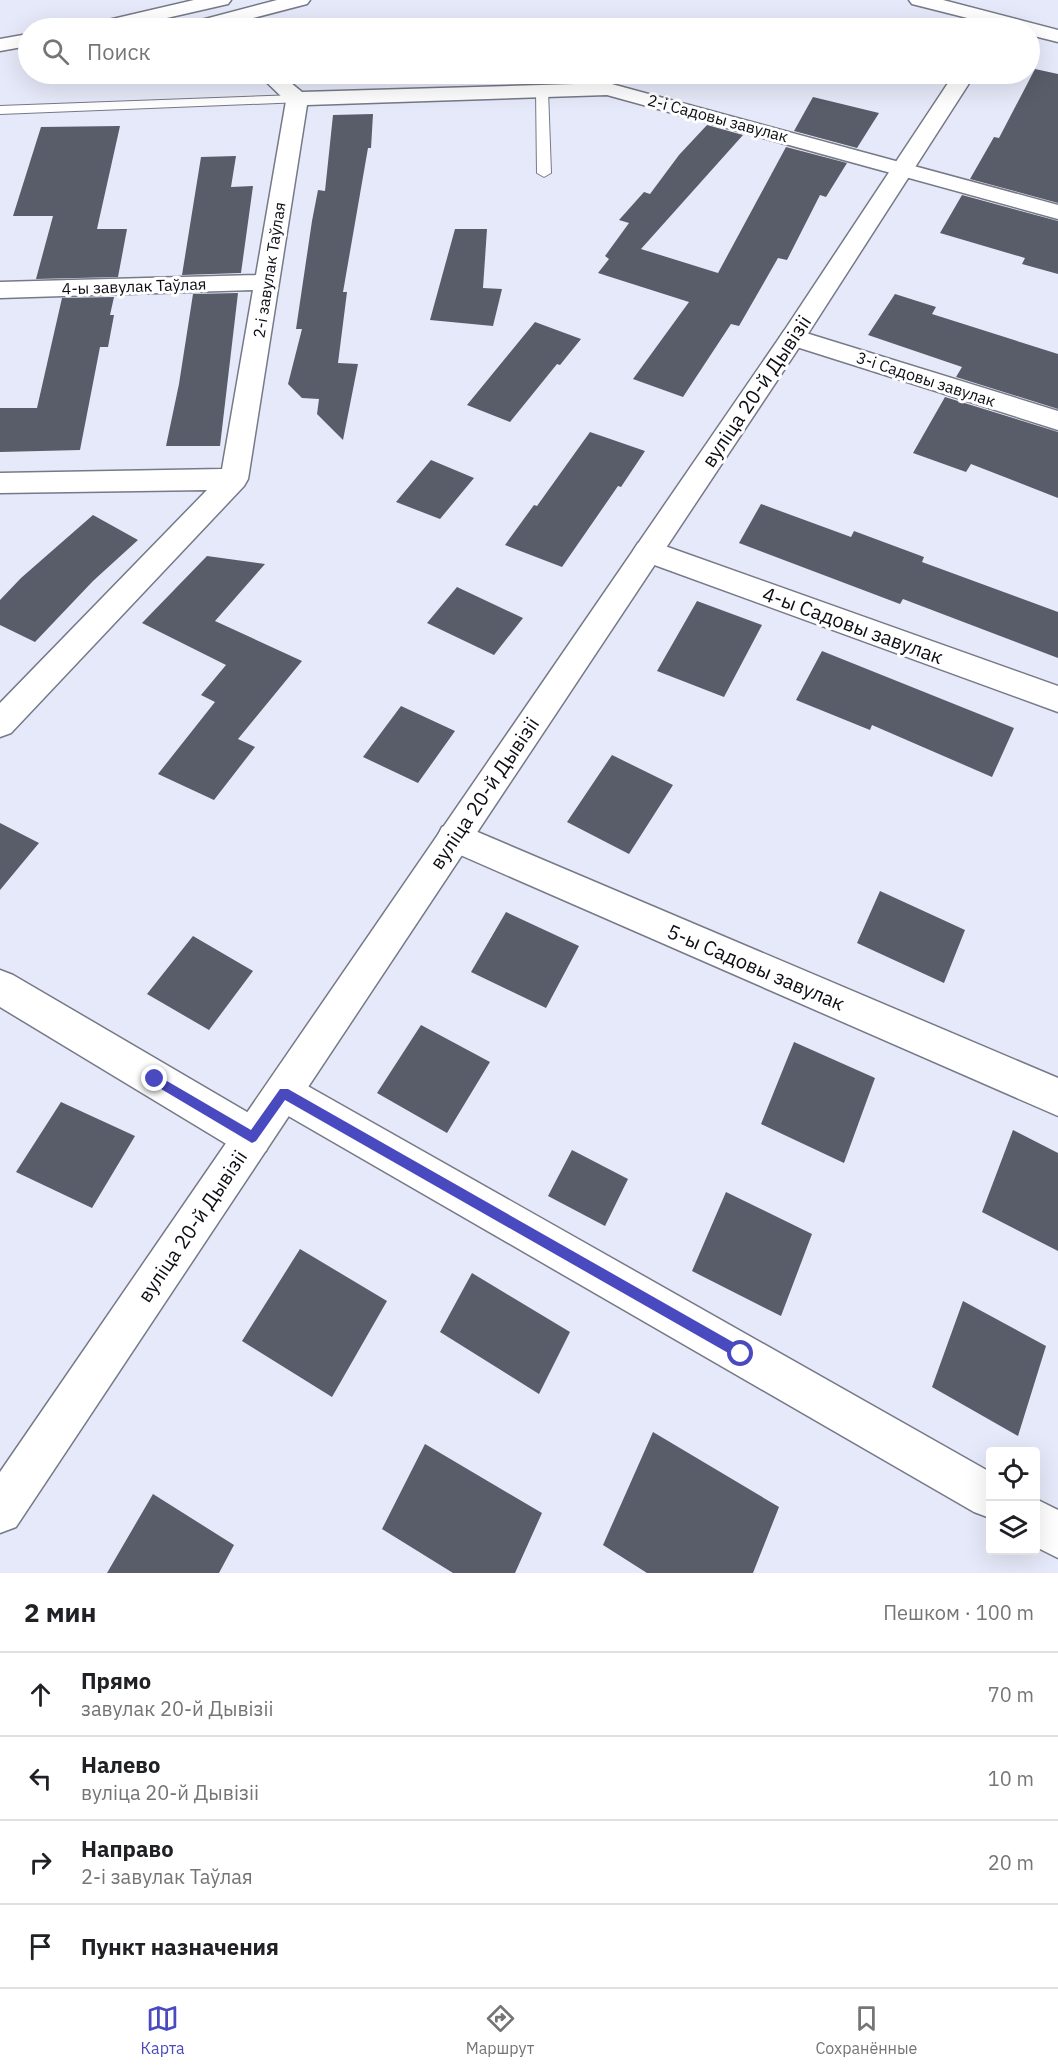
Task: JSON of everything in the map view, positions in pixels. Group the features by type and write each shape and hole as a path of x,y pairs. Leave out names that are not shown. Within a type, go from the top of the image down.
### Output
{"street":[{"path":"142,18 221,0"},
{"path":"249,18 300,0"},
{"path":"919,0 974,18"},
{"path":"1040,32 1058,36"},
{"path":"0,45 18,42"},
{"path":"280,84 297,99"},
{"name":"вуліца 20-й Дывізіі","path":"0,1510 793,338 958,84"},
{"name":"2-і Садовы завулак","path":"297,99 608,89 1058,212"},
{"name":"2-і завулак Таўлая","path":"234,479 297,99"},
{"name":"4-ы завулак Таўлая","path":"0,290 268,282"},
{"name":"3-і Садовы завулак","path":"793,338 1058,421"},
{"path":"0,483 234,479"},
{"path":"0,724 234,479"},
{"name":"4-ы Садовы завулак","path":"648,551 1058,699"},
{"name":"5-ы Садовы завулак","path":"454,837 1058,1096"},
{"path":"0,987 252,1137"},
{"path":"284,1093 986,1494"},
{"path":"1040,1525 1058,1534"}],"lane":[{"path":"542,90 544,173"},
{"path":"0,110 297,99"}],"building":[{"path":"1040,70 1058,74 1058,203 970,179 994,137 999,138 1027,84 1040,84"},
{"path":"813,97 879,113 857,148 794,131"},
{"path":"373,114 371,148 368,148 343,292 347,292 338,363 358,364 343,440 317,414 319,399 302,398 288,384 302,329 296,329 318,190 325,191 333,115"},
{"path":"707,125 743,135 641,249 718,273 786,147 847,163 826,197 820,195 787,260 778,258 739,326 731,324 683,397 633,379 689,302 598,273 609,259 605,256 629,223 619,220 644,192 650,194 679,155"},
{"path":"120,126 97,229 127,229 118,277 36,279 53,216 13,216 41,127"},
{"path":"236,156 231,187 253,186 241,273 182,275 201,157"},
{"path":"962,195 1058,221 1058,274 1022,264 1025,258 940,233"},
{"path":"455,229 487,229 483,288 502,289 493,326 430,320"},
{"path":"238,293 220,446 166,446 179,384 193,294"},
{"path":"895,294 936,307 932,314 1058,354 1058,409 956,377 962,367 868,335"},
{"path":"114,297 110,315 114,315 108,347 100,347 80,450 0,452 0,408 37,408 62,298"},
{"path":"535,322 581,339 560,365 557,364 510,422 467,405"},
{"path":"945,397 1058,432 1058,498 971,464 966,472 913,453"},
{"path":"590,432 645,451 562,567 505,545 534,505 537,506"},
{"path":"431,460 474,478 440,519 396,502"},
{"path":"761,504 851,537 854,531 924,557 922,562 1058,612 1058,658 903,599 900,604 739,543"},
{"path":"93,515 138,540 93,581 35,642 0,625 0,600 21,578"},
{"path":"207,556 265,564 215,621 302,661 238,739 255,747 214,800 158,774 215,702 201,695 226,665 142,623"},
{"path":"457,587 523,618 494,655 427,623"},
{"path":"697,601 762,625 724,697 657,671"},
{"path":"822,651 1014,728 992,777 872,725 870,730 796,700"},
{"path":"401,706 455,731 418,783 363,757"},
{"path":"612,755 673,785 629,854 567,822"},
{"path":"0,823 39,843 0,890"},
{"path":"880,891 965,930 944,983 857,943"},
{"path":"506,912 579,946 546,1008 471,972"},
{"path":"193,936 253,971 209,1030 147,994"},
{"path":"421,1025 490,1062 447,1133 377,1093"},
{"path":"794,1042 875,1078 844,1163 761,1124"},
{"path":"61,1102 135,1136 92,1208 16,1172"},
{"path":"1013,1130 1058,1153 1058,1251 982,1212"},
{"path":"572,1150 628,1179 605,1226 548,1196"},
{"path":"726,1192 812,1234 781,1316 692,1271"},
{"path":"300,1249 387,1301 332,1397 242,1341"},
{"path":"472,1273 570,1332 539,1394 440,1332"},
{"path":"963,1301 1046,1346 1018,1436 932,1387"},
{"path":"653,1432 779,1507 753,1573 647,1573 603,1545"},
{"path":"425,1444 542,1513 515,1573 453,1573 382,1529"},
{"path":"153,1494 234,1545 219,1573 107,1573"}],"route":[{"path":"155,1079 252,1137 284,1093 741,1354"}]}
